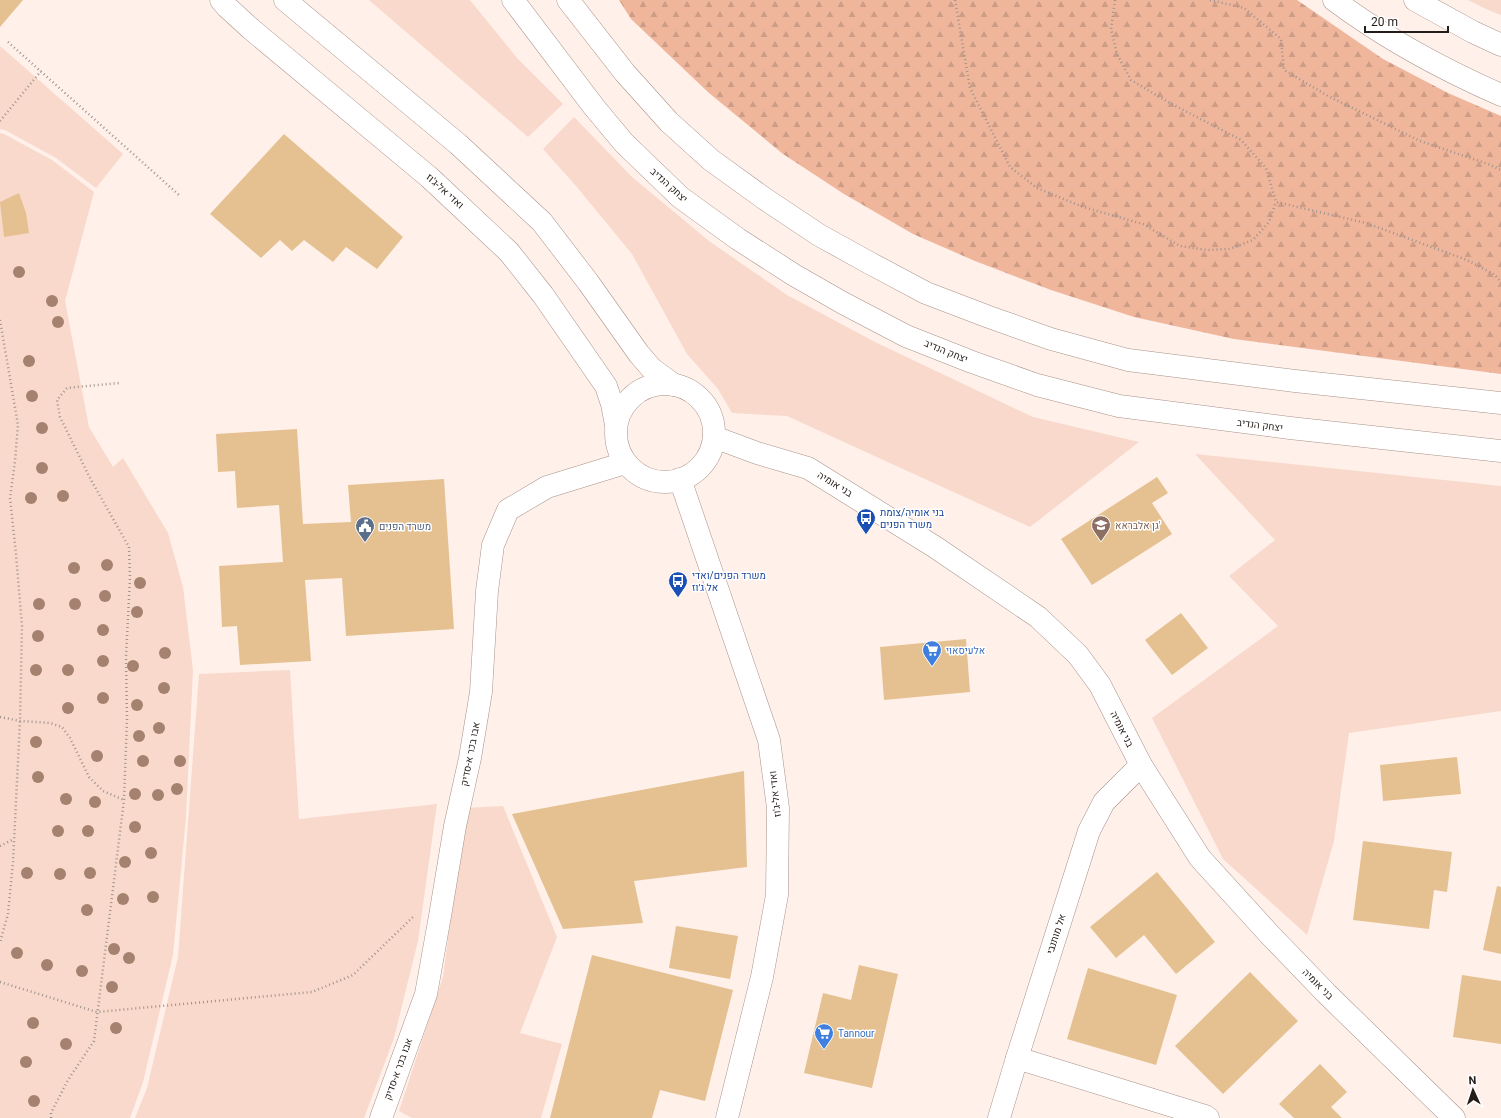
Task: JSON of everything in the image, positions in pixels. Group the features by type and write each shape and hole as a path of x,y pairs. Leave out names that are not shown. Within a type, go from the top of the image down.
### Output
{"main road":[{"name":"ואדי אל-ג'וז","path":"221,0 251,29 429,177 509,252 543,295 606,386 612,404 616,425"},
{"path":"285,0 458,144 542,222 588,282 639,354 652,369 674,385"},
{"name":"יצחק הנדיב","path":"513,0 594,107 624,143 680,197 738,239 794,275 906,336 972,362 1037,385 1119,406 1290,428 1501,451"},
{"path":"568,0 625,72 669,122 711,160 765,200 819,235 926,293 1051,340 1128,360 1295,381 1501,403"},
{"path":"1334,0 1358,18 1404,47 1452,73 1501,95"},
{"path":"1415,0 1473,32 1501,45"},
{"path":"660,384 674,385 688,390 700,398 708,409 713,423 714,437 711,451 703,464 693,473 680,479 665,482 650,480 636,473 625,462 619,451 616,438 616,425 621,410 631,397 644,388 660,384"},
{"name":"בני אומיה","path":"714,437 757,453 808,468 935,547 1038,617 1078,655 1100,685 1141,765 1200,858 1302,968 1454,1118"},
{"name":"אבו בכר א-סדיק","path":"380,1118 426,994 455,826 470,758 481,692 486,591 493,545 508,510 547,487 625,462"},
{"name":"ואדי אל-ג'וז","path":"680,479 769,740 778,808 777,895 762,977 727,1118"},
{"name":"אל מותנבי","path":"999,1118 1016,1058 1089,830 1104,802 1141,765"},
{"path":"1016,1058 1208,1118"}],"path":[{"path":"955,0 970,88 1010,167 1037,188 1083,207 1142,224 1180,246 1207,250 1230,249 1253,240 1269,222 1276,202 1266,168 1241,140 1168,102 1131,80 1117,54 1112,29 1115,0"},
{"path":"1210,0 1244,8 1281,39 1284,70 1290,74 1328,96 1420,141 1488,164 1501,170"},
{"path":"8,42 179,195"},
{"path":"0,121 41,71"},
{"path":"1276,202 1366,223 1467,260 1495,275 1501,282"},
{"path":"0,320 18,425 10,498 22,626 20,721 14,839 8,914 0,942"},
{"path":"51,1118 51,1113 68,1080 94,1041 124,800 127,720 126,657 130,578 129,547 88,473 60,417 57,400 67,388 119,383"},
{"path":"0,717 20,721 50,723 62,727 70,738 89,777 103,791 124,800"},
{"path":"0,846 14,839"},
{"path":"0,982 97,1012 312,992 353,975 416,914"}],"shaded area":[{"path":"369,0 470,0 517,58 563,104 528,137"},
{"path":"1468,0 1501,0 1501,15 1486,9"},
{"path":"0,46 123,154 96,188 56,158 5,130 0,129"},
{"path":"574,117 632,177 709,241 787,295 875,342 1033,417 1139,442 1030,527 787,416 732,413 718,389 687,354 632,254 576,186 543,149"},
{"path":"0,133 52,160 94,192 65,301 89,427 113,467 123,458 168,533 183,587 193,670 186,817 173,955 143,1082 130,1118 0,1118"},
{"path":"1195,454 1501,486 1501,711 1349,733 1334,841 1307,935 1223,859 1152,718 1278,626 1229,576 1275,540"},
{"path":"290,670 299,819 437,804 418,941 394,1038 364,1118 135,1118 147,1088 178,957 199,674"},
{"path":"503,806 557,937 520,1033 562,1044 541,1118 412,1118 399,1111 443,977 465,808"}],"green space":[{"path":"619,0 1297,0 1383,59 1448,93 1501,116 1501,374 1234,339 1134,317 1051,290 975,261 913,234 844,194 783,154 709,93 631,19"}],"building":[{"path":"0,0 23,0 0,27"},
{"path":"284,134 403,237 377,269 346,247 333,262 304,240 292,251 280,240 261,258 210,214"},
{"path":"19,193 26,213 29,233 4,237 0,202"},
{"name":"משרד הפנים","path":"297,429 303,524 351,522 348,485 444,479 454,629 346,636 342,578 305,580 311,661 240,665 237,626 222,627 219,566 283,562 279,505 237,508 235,471 218,472 216,434"},
{"path":"1157,477 1168,493 1152,503 1172,534 1092,585 1061,539"},
{"path":"1181,613 1208,648 1172,675 1145,640"},
{"path":"966,639 970,692 884,700 880,647"},
{"path":"1457,757 1461,794 1383,801 1380,765"},
{"path":"744,771 747,867 634,881 643,923 563,929 512,814"},
{"path":"1363,841 1452,852 1447,892 1434,890 1429,929 1353,920"},
{"path":"1157,872 1215,942 1176,974 1144,935 1116,958 1090,927"},
{"path":"1497,886 1501,887 1501,954 1483,950"},
{"path":"676,926 738,936 730,979 669,968"},
{"path":"592,955 733,990 705,1101 660,1090 652,1118 550,1118"},
{"path":"859,965 898,974 872,1088 804,1073 823,993 851,1000"},
{"path":"1088,968 1177,995 1156,1065 1067,1039"},
{"path":"1250,972 1298,1021 1223,1094 1175,1046"},
{"path":"1462,975 1501,981 1501,1044 1453,1037"},
{"path":"1320,1064 1347,1092 1331,1107 1342,1118 1294,1118 1279,1104"}],"place":[{"name":"בני אומיה/צומת משרד הפנים","path":"866,535"},
{"name":"גן אלבראא'","path":"1101,542"},
{"name":"משרד הפנים","path":"365,543"},
{"name":"משרד הפנים/ואדי אל ג׳וז","path":"678,598"},
{"name":"אלעיסאוי","path":"932,667"},
{"name":"Tannour","path":"824,1050"}]}
